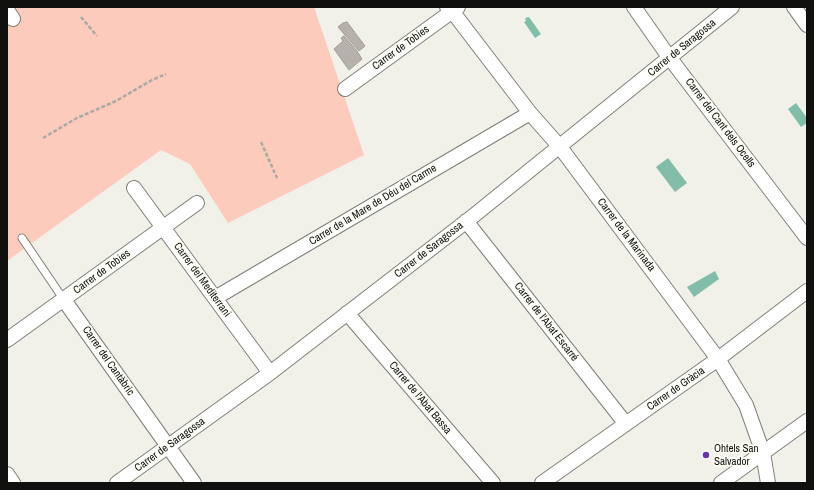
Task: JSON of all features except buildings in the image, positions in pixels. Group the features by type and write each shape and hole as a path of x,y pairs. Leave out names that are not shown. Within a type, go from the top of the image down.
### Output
{"street":[{"name":"Carrer del Cant dels Ocells","path":"634,7 669,57 807,238"},
{"name":"Carrer de Saragossa","path":"117,483 270,373 466,221 732,7"},
{"path":"794,7 807,25"},
{"name":"Carrer de Tobies","path":"345,89 452,8"},
{"name":"Carrer de la Marinada","path":"452,8 530,112 560,146 718,359 746,405 762,453 768,483"},
{"name":"Carrer de la Mare de Déu del Carme","path":"216,298 530,112"},
{"name":"Carrer del Mediterrani","path":"134,188 270,373"},
{"name":"Carrer de Tobies","path":"7,340 197,204"},
{"name":"Carrer de l'Abat Escarré","path":"466,221 626,424"},
{"name":"Carrer de Gràcia","path":"542,483 718,359 807,291"},
{"name":"Carrer del Cantàbric","path":"64,300 194,483"},
{"name":"Carrer de l'Abat Bassa","path":"347,313 493,483"},
{"path":"721,483 807,421"},
{"path":"7,474 13,483"}],"lane":[{"name":"Carrer del Cantàbric","path":"22,238 64,300"}],"path":[{"path":"81,17 97,36"},
{"path":"43,138 77,118 116,101 152,80 166,74"},
{"path":"261,142 277,178"}],"shaded area":[{"path":"17,7 314,7 364,155 228,223 190,164 161,150 7,261 7,18"},
{"path":"529,17 541,34 535,38 524,22 526,21 525,18"},
{"path":"796,103 807,118 807,123 801,127 788,109"},
{"path":"668,158 687,183 675,192 656,167"},
{"path":"715,271 719,279 694,297 687,287"}],"place":[{"name":"Ohtels San Salvador","path":"706,455"}]}
